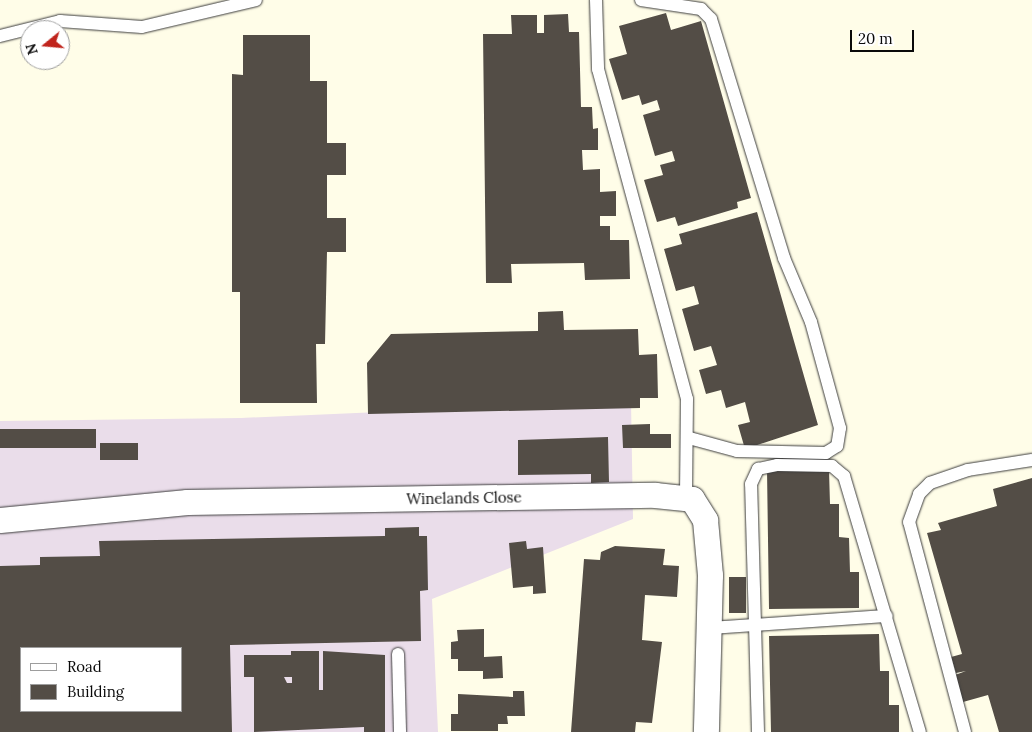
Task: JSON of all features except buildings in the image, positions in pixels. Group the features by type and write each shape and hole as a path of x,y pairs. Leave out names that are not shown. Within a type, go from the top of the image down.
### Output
{"street":[{"name":"Winelands Close","path":"0,520 187,502 686,497"},
{"path":"686,497 698,505 705,520 708,628 706,732"}],"lane":[{"path":"0,36 60,21 142,27 256,0"},
{"path":"596,0 598,69 682,371 689,438 686,497"},
{"path":"641,0 701,8 711,19 784,258 811,322 840,428 837,446 826,453 737,451 689,438"},
{"path":"965,732 909,522 919,494 930,484 968,470 1032,460"},
{"path":"758,732 752,480 758,469 777,465 832,466 844,476 920,732"},
{"path":"708,628 756,623 887,616"},
{"path":"398,654 400,732"}],"shaded area":[{"path":"631,401 633,519 432,599 438,732 0,732 0,421 241,418"}]}
